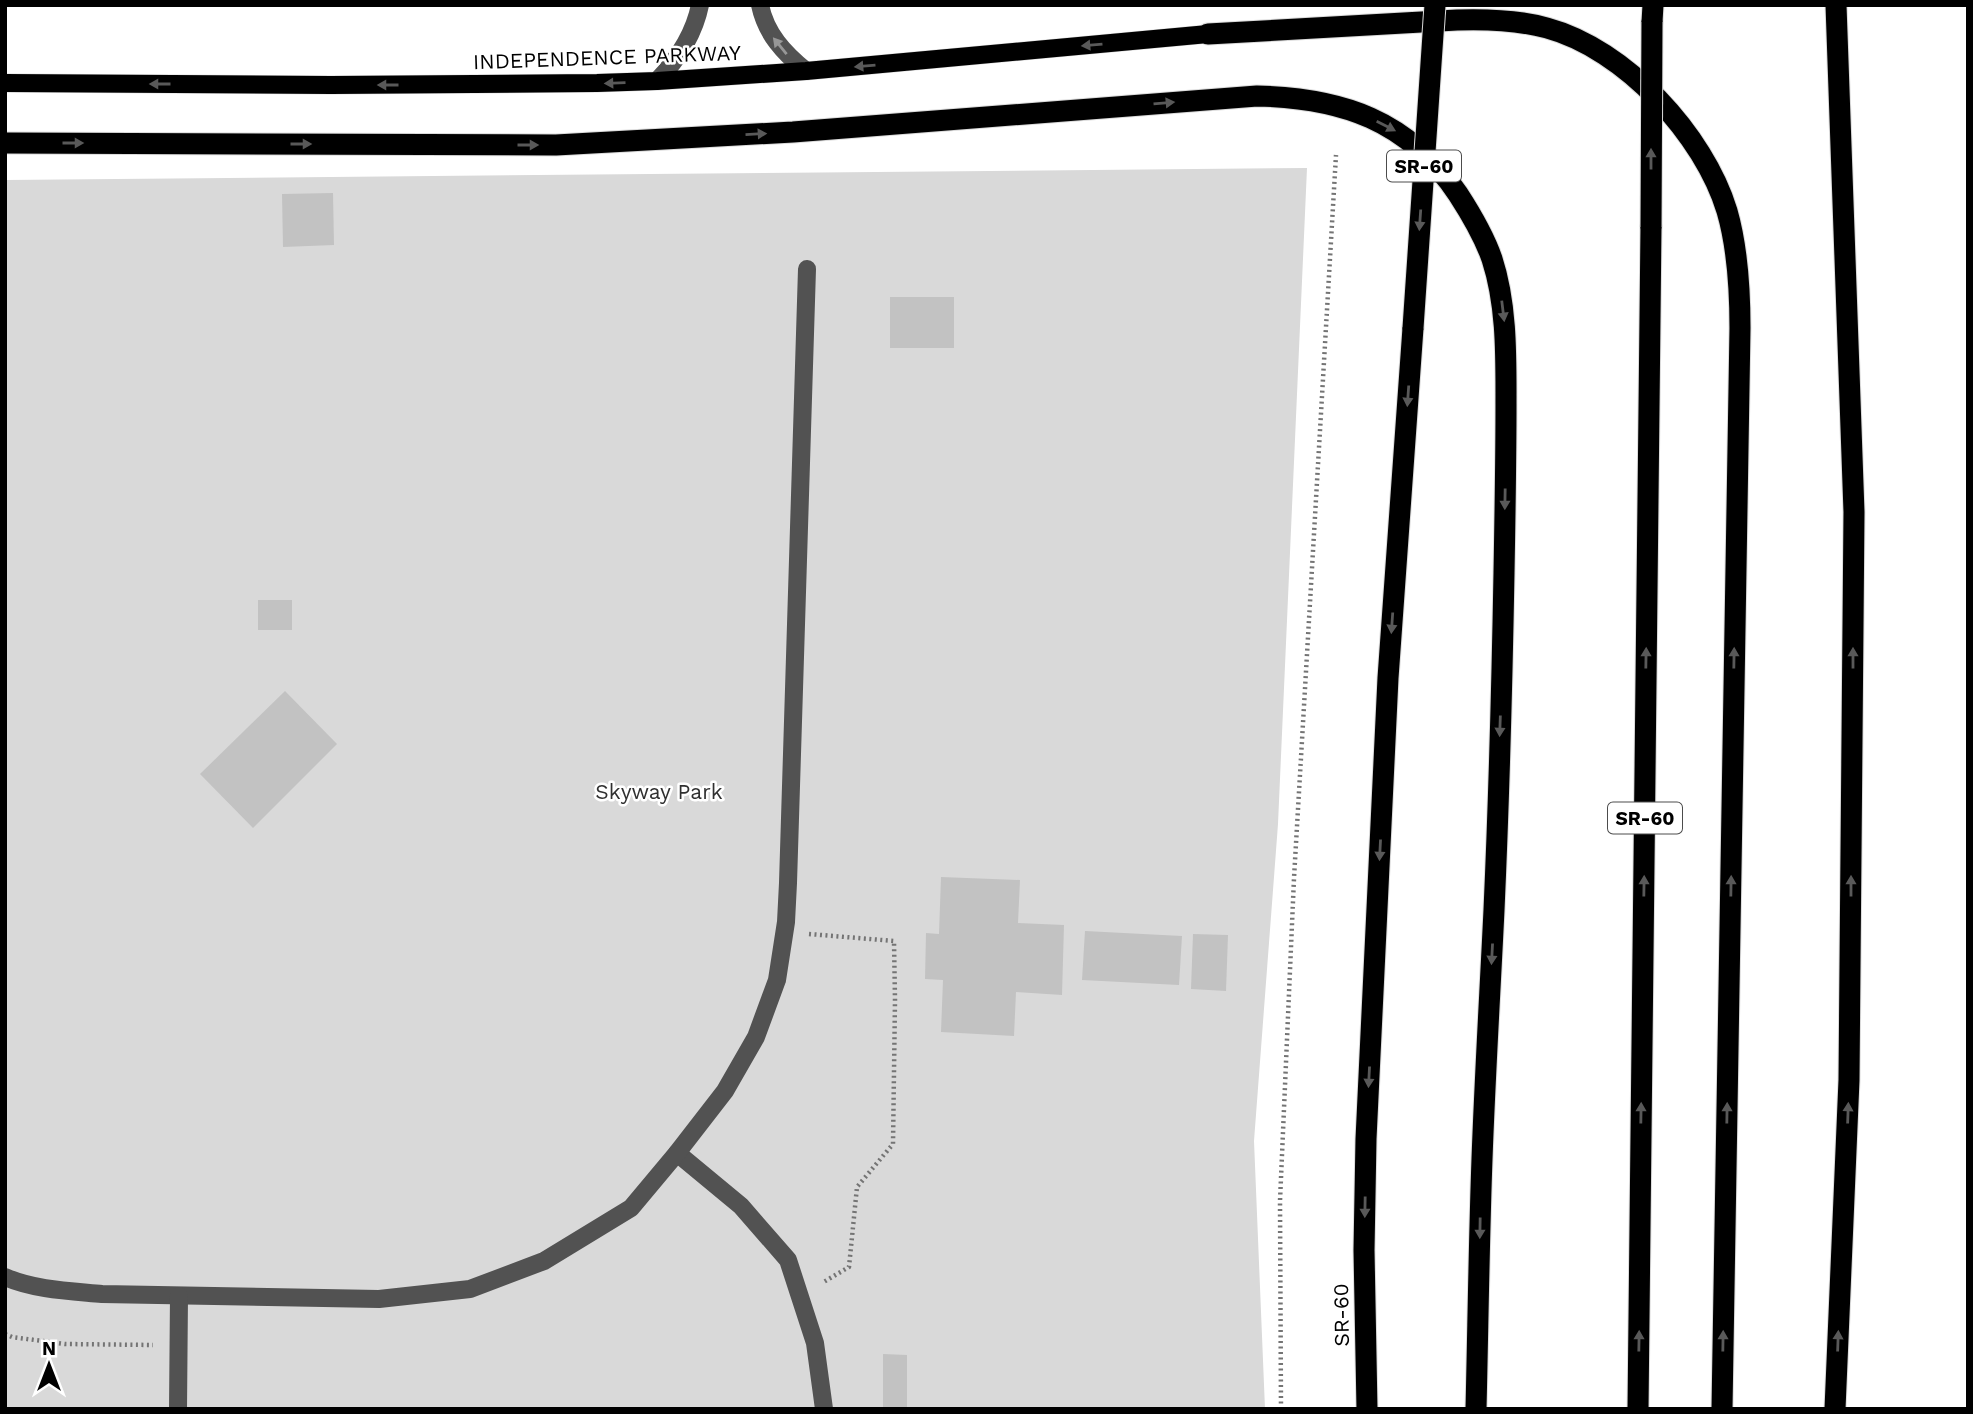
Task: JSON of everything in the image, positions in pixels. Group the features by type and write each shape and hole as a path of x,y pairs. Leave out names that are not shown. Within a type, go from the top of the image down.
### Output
{"highway":[{"name":"SR-60","path":"1367,1409 1364,1250 1366,1139 1388,678 1435,5"},
{"path":"1835,1409 1849,1080 1854,512 1836,5"},
{"name":"SR-60","path":"1638,1409 1653,13"},
{"path":"1208,34 1490,19 1549,28 1584,42 1616,61 1646,86 1688,136 1710,169 1727,211 1740,291 1740,328 1722,1409"},
{"path":"5,143 556,145 793,132 1257,96 1307,99 1351,110 1394,129 1424,152 1467,208 1492,258 1503,312 1505,341 1503,626 1494,909 1482,1160 1476,1409"}],"main road":[{"name":"INDEPENDENCE PARKWAY","path":"5,83 344,85 657,81 806,71 1208,34"}],"street":[{"path":"657,81 680,54 697,21 700,5"},
{"path":"760,5 774,39 806,71"},
{"path":"5,1277 18,1283 64,1290 178,1296 379,1299 470,1289 544,1261 631,1208 677,1153 725,1091 756,1037 777,980 785,933 807,269"},
{"path":"677,1153 741,1206 788,1260 815,1343 824,1409"},
{"path":"178,1296 178,1409"}],"path":[{"path":"1281,1409 1280,1201 1294,878 1336,155"},
{"path":"785,933 894,941 893,1144 858,1187 849,1267 799,1295"},
{"path":"5,1334 65,1344 178,1345"}],"green space":[{"name":"Skyway Park","path":"1307,168 1278,824 1254,1141 1265,1409 5,1409 5,180"}],"building":[{"path":"333,193 334,245 283,247 282,194"},
{"path":"890,297 954,297 954,348 890,348"},
{"path":"258,600 292,600 292,630 258,630"},
{"path":"285,691 337,744 253,828 200,774"},
{"path":"941,877 1020,880 1018,923 1064,925 1062,995 1016,992 1014,1036 941,1032 943,980 925,979 926,933 939,934"},
{"path":"1085,931 1182,936 1179,985 1082,980"},
{"path":"1193,934 1228,935 1226,991 1191,989"},
{"path":"883,1354 907,1355 907,1409 883,1409"}]}
